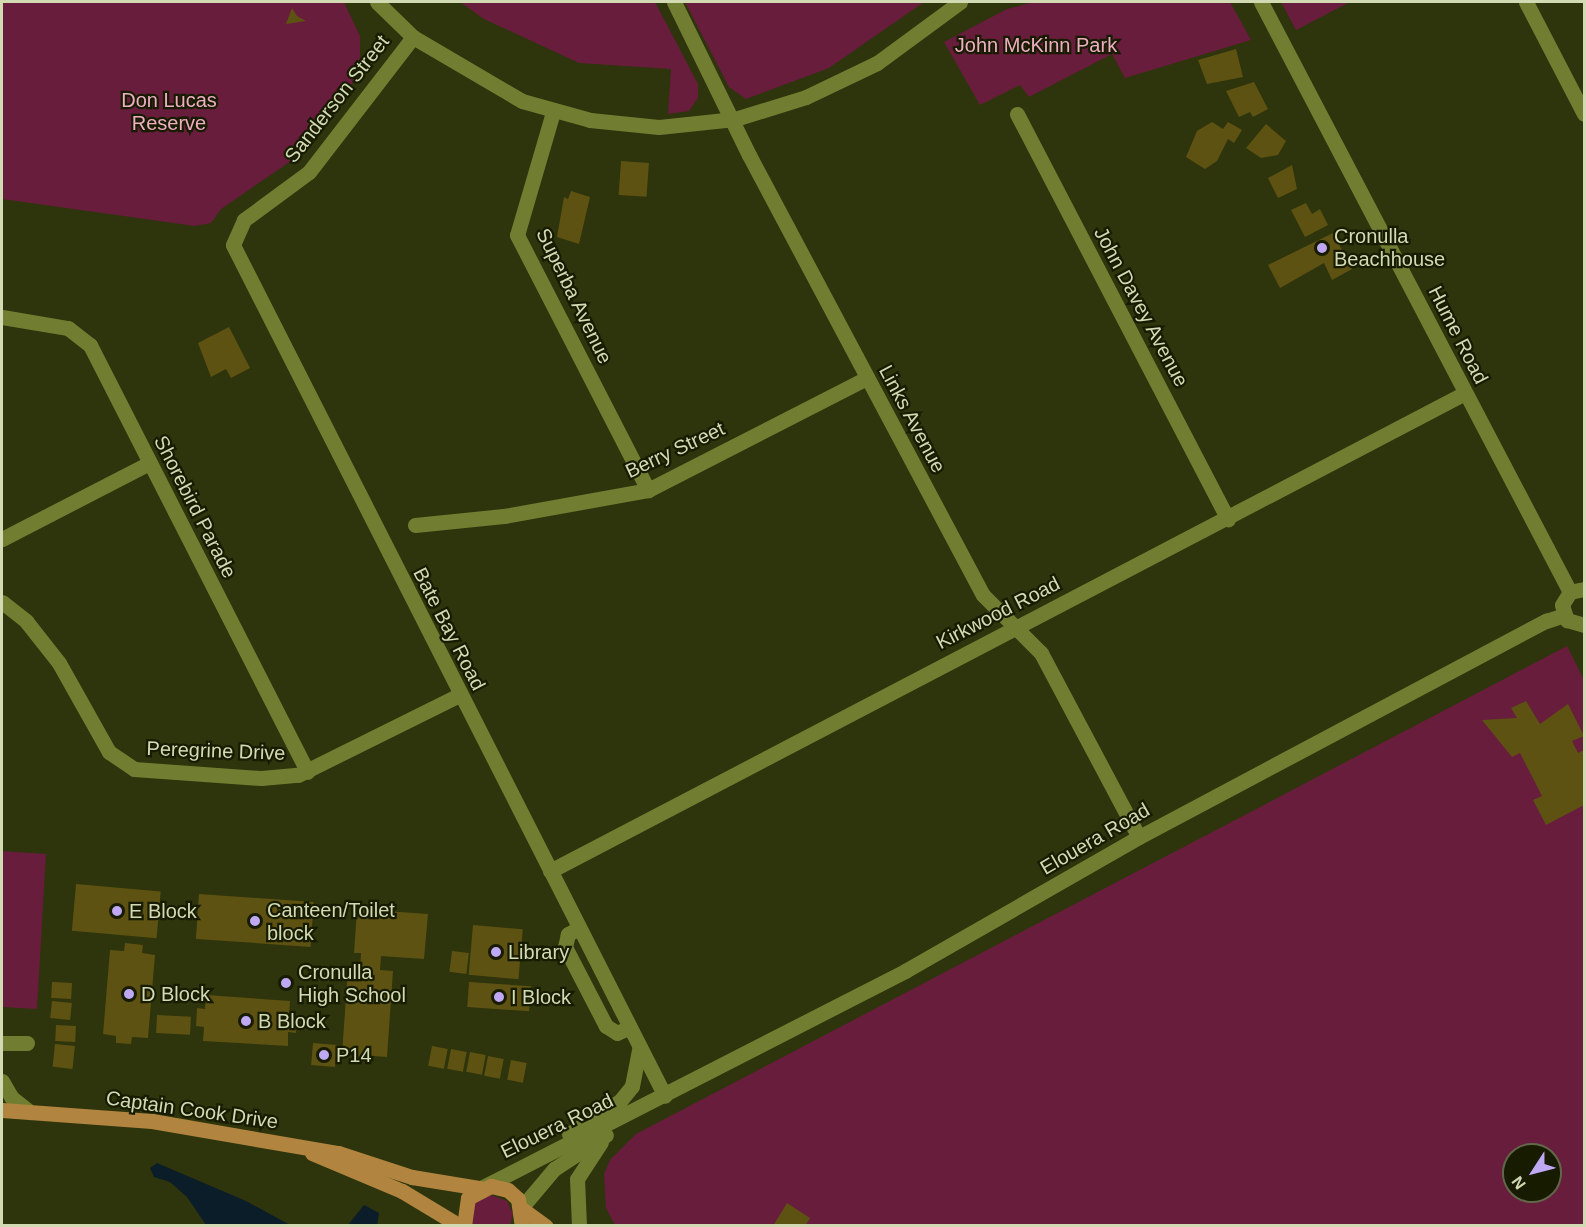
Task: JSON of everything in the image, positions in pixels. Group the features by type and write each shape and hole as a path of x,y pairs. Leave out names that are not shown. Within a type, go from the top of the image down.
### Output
{"main road":[{"name":"Captain Cook Drive","path":"2,1110 152,1121 338,1153 427,1181 508,1190 522,1208"},
{"name":"Captain Cook Drive","path":"304,1148 339,1168 402,1191 462,1226"},
{"path":"462,1226 465,1203 482,1188"},
{"path":"522,1208 522,1226"},
{"path":"522,1208 545,1226"}],"street":[{"path":"377,2 413,37 485,83 553,112 659,127 735,119 843,81 877,63 960,2"},
{"name":"Links Avenue","path":"674,2 867,378 983,595 1047,663 1138,837"},
{"name":"Hume Road","path":"1261,2 1465,393 1577,591"},
{"path":"1526,2 1584,114"},
{"name":"Sanderson Street","path":"236,229 309,172 413,37"},
{"name":"Superba Avenue","path":"553,112 517,235 648,490"},
{"name":"John Davey Avenue","path":"1017,114 1228,519"},
{"name":"Bate Bay Road","path":"236,229 233,245 237,260 665,1096"},
{"name":"Shorebird Parade","path":"2,317 68,328 90,345 308,772"},
{"name":"Berry Street","path":"415,525 504,516 648,490 867,378"},
{"name":"Kirkwood Road","path":"550,871 1228,519 1465,393"},
{"path":"2,539 149,463"},
{"path":"1577,591 1562,605 1564,615 1571,624 1584,625"},
{"name":"Peregrine Drive","path":"2,602 26,621 59,663 109,752 122,765 261,778 308,772 459,695"},
{"name":"Elouera Road","path":"522,1208 554,1169 665,1096 904,971 1138,837 1546,621 1564,615"},
{"path":"579,928 568,934 565,947 606,1026 617,1033 630,1027"},
{"path":"2,1042 27,1043"},
{"path":"537,1156 620,1101 639,1068 639,1046"},
{"path":"2,1081 12,1098 30,1112"},
{"name":"Elouera Road","path":"482,1188 537,1156 650,1105"},
{"path":"579,1226 577,1179 585,1162 612,1132"}],"green space":[{"name":"Don Lucas Reserve","path":"2,2 344,2 360,36 360,58 355,80 291,161 221,209 211,223 195,226 2,199"},
{"path":"460,2 655,2 698,84 698,98 689,111 668,114 671,69 579,63 484,19"},
{"path":"685,2 924,2 829,68 746,99 729,87"},
{"name":"John McKinn Park","path":"1034,2 1230,2 1251,40 1125,78 1112,54 1029,97 1020,85 980,105 944,42 1007,9"},
{"path":"1281,2 1350,2 1296,30"},
{"path":"1567,646 1584,680 1584,1225 615,1225 606,1208 604,1174 610,1160 636,1134"},
{"path":"2,851 46,854 37,1009 2,1007"},
{"path":"488,1194 507,1201 513,1214 510,1225 470,1225 471,1206"}],"water":[{"path":"157,1163 246,1201 290,1225 206,1225 187,1197 170,1182 154,1177 150,1168"},
{"path":"364,1205 379,1213 377,1225 348,1225"}],"building":[{"path":"292,8 297,16 306,21 286,24"},
{"path":"1236,49 1243,77 1207,84 1198,60"},
{"path":"1254,82 1268,109 1253,117 1250,112 1239,117 1226,91"},
{"path":"1212,122 1223,129 1228,122 1242,130 1234,143 1228,139 1217,161 1205,169 1186,157 1197,131"},
{"path":"1266,124 1286,141 1278,155 1261,158 1246,148"},
{"path":"621,161 649,163 647,197 619,195"},
{"path":"1292,165 1297,189 1278,198 1268,178"},
{"path":"571,191 590,197 579,244 557,237 564,197 568,199"},
{"path":"1306,203 1312,214 1320,209 1328,225 1305,237 1291,210"},
{"name":"Cronulla Beachhouse","path":"1333,233 1352,269 1332,280 1324,263 1280,288 1268,265"},
{"path":"229,327 250,368 231,378 226,369 211,377 198,343"},
{"path":"1526,701 1540,724 1568,704 1584,736 1572,741 1578,753 1584,750 1584,805 1546,825 1533,800 1542,796 1520,753 1512,757 1482,720 1517,718 1511,708"},
{"name":"E Block","path":"76,884 161,891 157,938 72,931"},
{"name":"Canteen/Toilet block","path":"199,894 314,902 311,947 196,939"},
{"path":"357,909 428,914 424,959 381,956 380,970 393,971 387,1057 373,1056 372,1062 355,1061 355,1055 342,1054 348,970 360,971 361,953 354,953"},
{"name":"Library","path":"473,925 523,929 518,979 469,975"},
{"name":"D Block","path":"125,943 143,945 142,953 155,955 148,1038 132,1037 131,1044 116,1043 116,1036 103,1034 110,950 124,951"},
{"path":"452,951 469,953 466,974 449,972"},
{"path":"52,982 72,983 71,999 51,998"},
{"name":"I Block","path":"469,982 531,986 529,1011 467,1007"},
{"name":"B Block","path":"206,995 290,1001 289,1016 296,1017 296,1033 288,1032 288,1046 203,1041 204,1027 196,1026 197,1008 205,1009"},
{"path":"52,1001 72,1003 70,1020 50,1018"},
{"path":"157,1015 191,1017 190,1035 156,1033"},
{"path":"56,1025 76,1026 75,1042 55,1041"},
{"name":"P14","path":"313,1043 337,1045 335,1067 311,1065"},
{"path":"55,1044 75,1046 72,1069 53,1067"},
{"path":"432,1046 448,1049 444,1069 428,1066"},
{"path":"451,1049 467,1052 463,1072 447,1069"},
{"path":"470,1052 486,1055 482,1075 466,1072"},
{"path":"488,1056 504,1059 500,1079 484,1076"},
{"path":"511,1060 527,1063 523,1083 507,1080"},
{"path":"787,1203 810,1218 805,1226 773,1226"}],"place":[{"name":"Cronulla Beachhouse","path":"1322,248"},
{"name":"E Block","path":"117,911"},
{"name":"Canteen/Toilet block","path":"255,921"},
{"name":"Library","path":"496,952"},
{"name":"Cronulla High School","path":"286,983"},
{"name":"D Block","path":"129,994"},
{"name":"I Block","path":"499,997"},
{"name":"B Block","path":"246,1021"},
{"name":"P14","path":"324,1055"}]}
